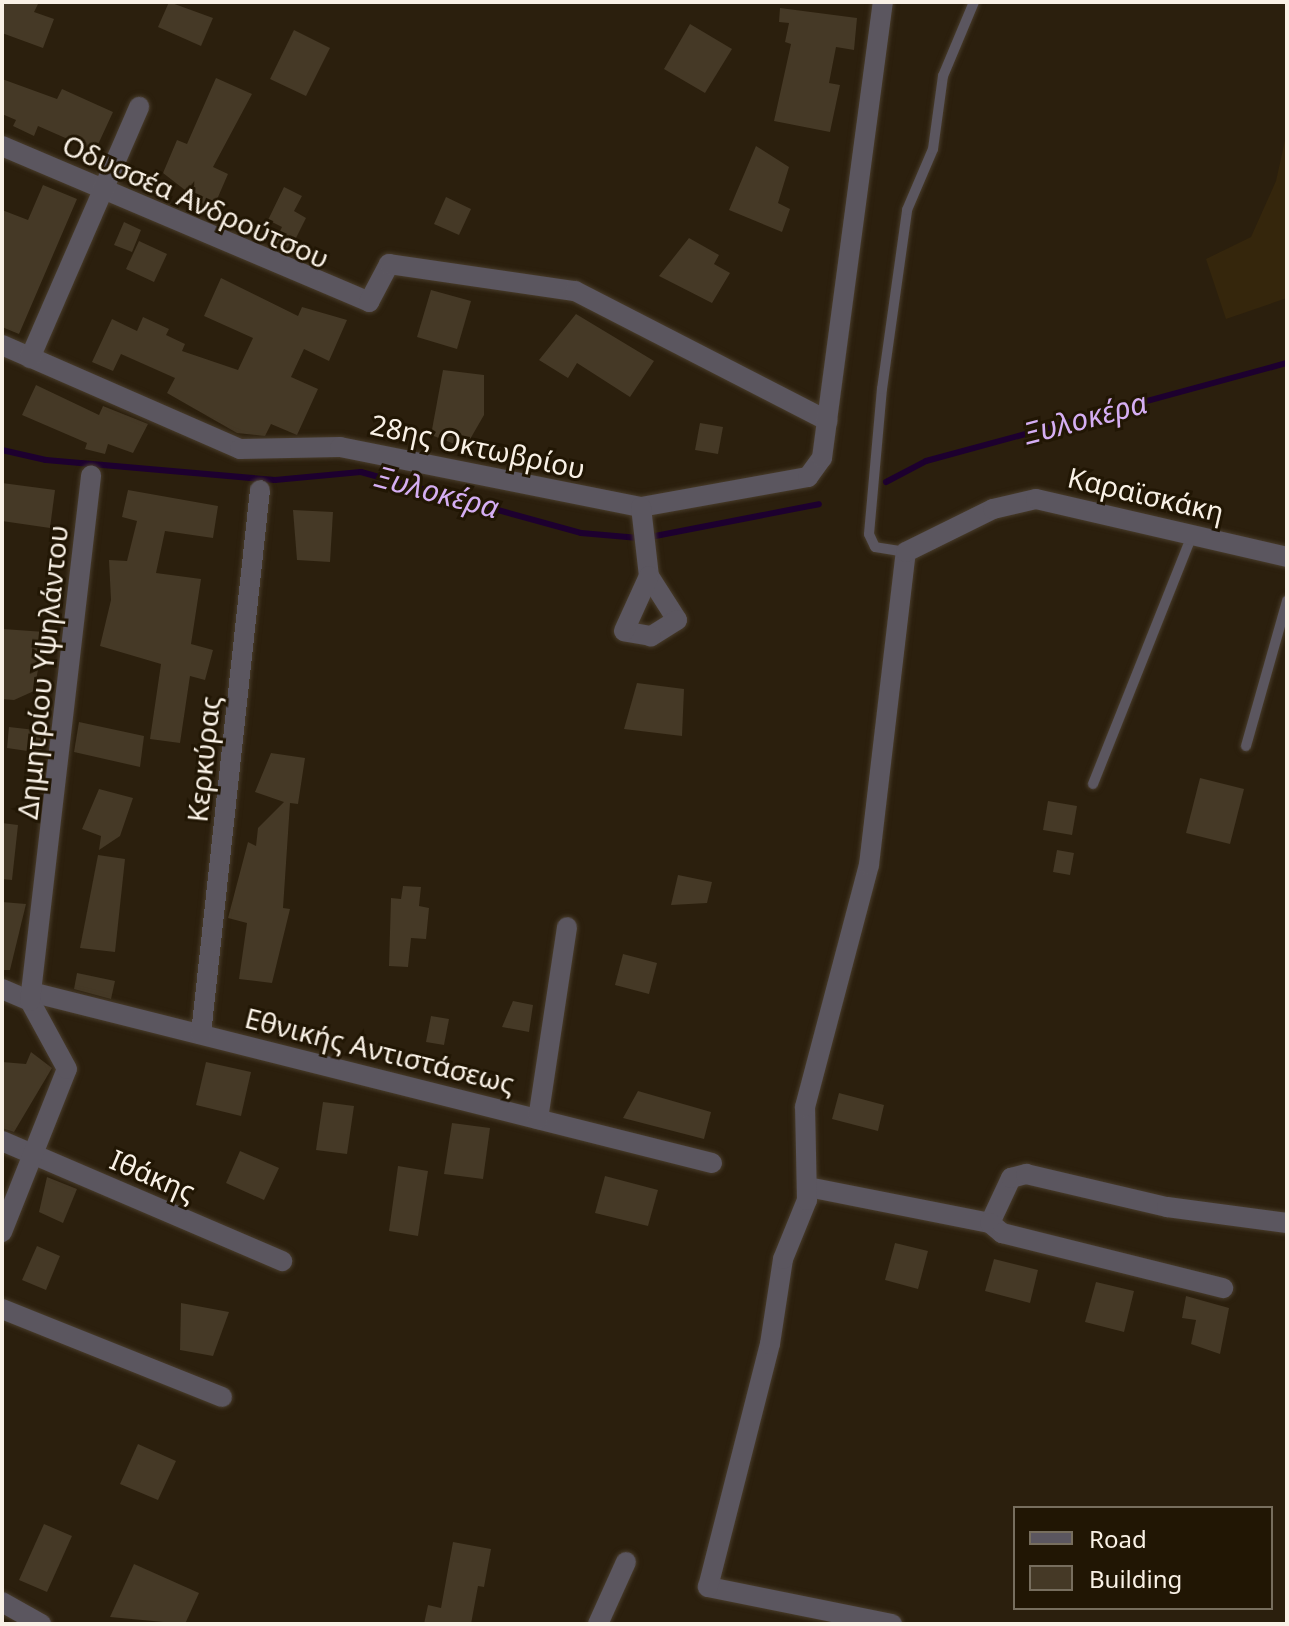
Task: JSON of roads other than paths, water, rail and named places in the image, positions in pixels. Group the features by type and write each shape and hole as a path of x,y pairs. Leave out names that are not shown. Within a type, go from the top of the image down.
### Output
{"street":[{"path":"828,421 883,2"},
{"path":"30,358 139,107"},
{"name":"Οδυσσέα Ανδρούτσου","path":"2,146 369,302 389,264 549,283 828,421"},
{"name":"28ης Οκτωβρίου","path":"2,345 240,449 340,447 641,507 815,472 828,421"},
{"name":"Δημητρίου Υψηλάντου","path":"33,997 91,476"},
{"name":"Κερκύρας","path":"201,1034 260,490"},
{"name":"Καραϊσκάκη","path":"906,552 993,509 1036,499 1287,557"},
{"path":"641,507 648,539 649,576"},
{"path":"892,1624 708,1587 770,1344 783,1259 808,1187 805,1107 869,865 906,552"},
{"path":"538,1119 567,927"},
{"name":"Εθνικής Αντιστάσεως","path":"2,989 201,1034 712,1163"},
{"path":"2,1232 67,1069 33,997"},
{"name":"Ιθάκης","path":"2,1141 282,1261"},
{"path":"990,1223 1011,1178 1026,1174 1167,1207 1287,1223"},
{"path":"808,1187 990,1223 1002,1233 1223,1288"},
{"path":"2,1309 222,1397"},
{"path":"598,1624 626,1562"},
{"path":"2,1602 41,1624"}],"lane":[{"path":"906,552 875,547 869,534 882,389 907,210 933,149 943,76 974,2"},
{"path":"1093,784 1193,533"},
{"path":"1246,746 1287,601"}],"waterway":[{"name":"Ξυλοκέρα","path":"886,482 926,461 1287,363"},
{"name":"Ξυλοκέρα","path":"2,450 46,460 275,480 361,472 581,533 639,538"},
{"name":"Ξυλοκέρα","path":"650,537 819,504"}]}
